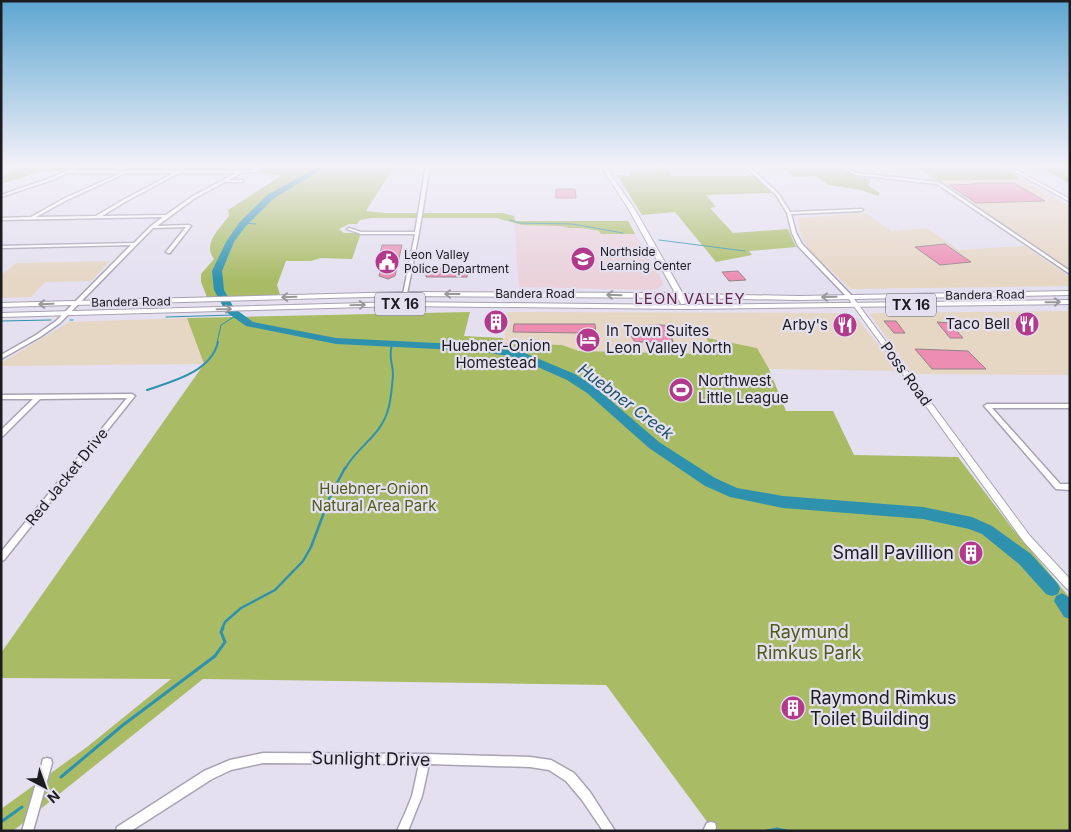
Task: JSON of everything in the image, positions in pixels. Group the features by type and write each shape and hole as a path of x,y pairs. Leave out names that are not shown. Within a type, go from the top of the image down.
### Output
{"main road":[{"path":"628,204 687,307"},
{"path":"653,296 666,290 673,282"},
{"name":"Bandera Road","path":"1,306 405,294 850,297 1070,293"},
{"path":"966,295 976,304"},
{"name":"Bandera Road","path":"1,315 403,304 687,307 1070,302"}],"street":[{"path":"30,218 57,204"},
{"path":"97,217 121,204"},
{"path":"1,357 38,336 66,314 152,227 184,204"},
{"path":"403,304 422,204"},
{"name":"Poss Road","path":"783,204 789,214 794,234 800,245 850,297 1027,539 1070,586"},
{"path":"969,204 1070,273"},
{"path":"789,214 861,210"},
{"path":"1,219 166,216"},
{"path":"152,227 189,226 168,252"},
{"path":"348,229 362,233 417,233"},
{"path":"1,247 134,244"},
{"name":"Red Jacket Drive","path":"1,558 132,396 38,397"},
{"path":"1,397 38,397"},
{"path":"1,434 38,397"},
{"path":"987,406 1070,406"},
{"path":"987,406 1058,487 1070,487"},
{"name":"Sunlight Drive","path":"121,831 208,775 230,765 250,759 425,759 530,762 551,765 570,778 586,796 610,831"},
{"path":"402,831 414,808 425,759"},
{"path":"26,831 47,763"}],"shaded area":[{"path":"971,204 1066,204 1070,206 1070,269"},
{"path":"866,213 891,231 927,228 959,250 1024,246 1070,277 1070,286 851,289 808,249 799,230 798,218"},
{"name":"Northside Learning Center","path":"514,221 628,221 662,280 663,285 652,290 519,287"},
{"path":"110,261 91,281 45,282 31,297 1,298 1,275 16,263"},
{"path":"1070,311 1070,375 913,374 870,315 872,313"},
{"path":"507,312 838,313 857,318 899,371 769,369 757,348 707,338 712,354 579,351 562,345 504,343"},
{"path":"187,318 204,364 1,366 1,363 69,322"}],"green space":[{"path":"238,204 371,204 366,211 386,213 502,213 514,216 515,221 628,221 635,234 601,234 599,231 582,228 522,225 496,218 371,218 360,220 357,224 349,224 339,229 344,233 361,233 352,259 321,258 311,261 286,261 277,285 280,295 207,297 201,282 201,274 214,259 210,248 211,242 229,216 228,210"},
{"path":"635,204 713,204 716,207 710,208 733,233 788,229 796,247 749,251 752,255 716,262 675,212 642,215"},
{"path":"470,312 464,336 503,338 504,343 562,345 579,351 711,354 707,338 757,348 769,369 786,411 833,411 854,455 958,457 1012,528 1070,598 1070,831 714,831 606,685 203,679 13,831 1,831 1,809 87,747 171,679 1,678 1,653 204,364 187,318"}],"building":[{"path":"945,244 971,262 940,265 915,247"},
{"name":"Leon Valley Police Department","path":"382,245 402,245 395,276 388,279 379,276 382,265 377,265"},
{"path":"427,268 444,268 444,271 468,270 467,277 426,277"},
{"path":"738,271 746,280 729,281 722,272"},
{"path":"884,321 896,321 905,333 894,333"},
{"path":"937,322 950,323 963,338 950,338"},
{"name":"In Town Suites Leon Valley North","path":"514,324 595,324 597,346 581,346 580,333 513,332"},
{"path":"633,326 671,326 673,332 670,332 673,342 635,342 631,336 634,336"},
{"path":"915,349 968,351 986,369 932,369"},
{"name":"Raymond Rimkus Toilet Building","path":"791,698 804,710 795,718 783,706"}],"waterway":[{"name":"Huebner Creek","path":"263,204 242,225 230,242 217,271 219,290 230,310 250,324 336,341 477,348 518,354 571,377 591,390 654,445 710,482 735,493 783,502 923,513 972,523 987,530 1025,559 1052,589"},
{"path":"510,220 519,223 572,224 623,233"},
{"path":"244,223 256,224"},
{"path":"659,240 745,251"},
{"path":"166,317 234,315"},
{"path":"217,343 221,325 237,315"},
{"path":"1,321 51,320"},
{"path":"147,390 179,379 199,368 208,361 218,342"},
{"path":"345,469 379,429 387,413 393,375 392,344"},
{"path":"222,629 225,622 241,608 275,590 303,561 311,547 331,494 345,468"},
{"name":"Huebner Creek","path":"1062,601 1070,611"},
{"path":"61,777 123,725 215,656 225,642 221,632 223,628"},
{"path":"1,822 22,807"},
{"path":"767,831 777,829 787,831"}],"place":[{"name":"Northside Learning Center","path":"583,259"},
{"name":"Leon Valley Police Department","path":"387,262"},
{"name":"Huebner-Onion Homestead","path":"496,322"},
{"name":"Taco Bell","path":"1027,324"},
{"name":"Arby's","path":"845,325"},
{"name":"In Town Suites Leon Valley North","path":"588,340"},
{"name":"Northwest Little League","path":"681,390"},
{"name":"Small Pavillion","path":"971,553"},
{"name":"Raymond Rimkus Toilet Building","path":"793,708"}],"district":[{"name":"LEON VALLEY","path":"690,299"}],"park label":[{"name":"Huebner-Onion Natural Area Park","path":"374,498"},
{"name":"Raymund Rimkus Park","path":"809,642"}]}
